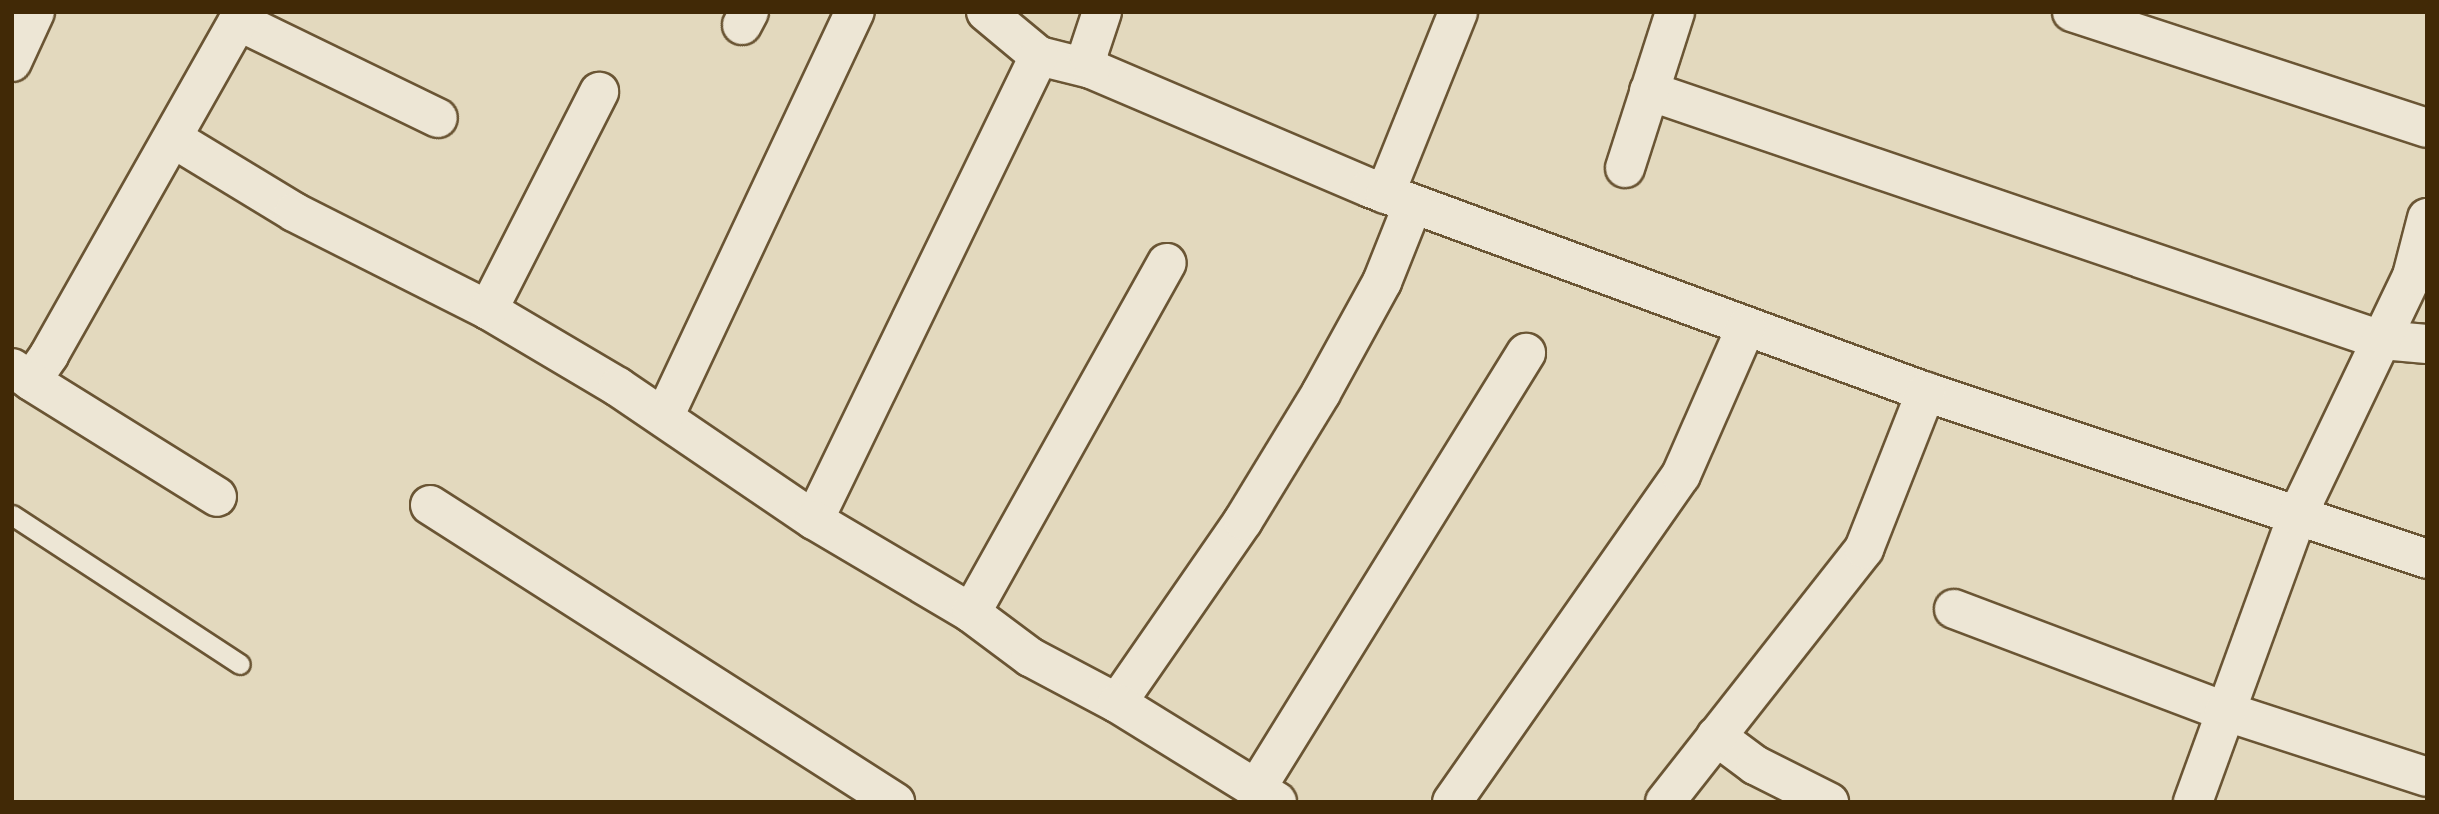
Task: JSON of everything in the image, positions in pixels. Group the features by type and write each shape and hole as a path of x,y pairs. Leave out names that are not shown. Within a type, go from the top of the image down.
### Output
{"street":[{"path":"12,62 35,12"},
{"path":"664,417 855,12"},
{"path":"986,12 1039,56 1091,69 1399,199 1926,392 2427,559"},
{"path":"1091,69 1088,54 1102,12"},
{"path":"1117,703 1243,521 1321,393 1382,282 1399,199 1458,12"},
{"path":"1625,168 1675,12"},
{"path":"2073,12 2427,128"},
{"path":"217,497 22,374 174,139 241,17 438,118"},
{"path":"814,520 1039,56"},
{"path":"1649,91 2381,341 2427,344"},
{"path":"488,310 599,92"},
{"path":"174,139 294,212 488,310 664,417 814,520 971,613 1030,657 1117,703 1267,796 1526,353"},
{"path":"2193,802 2297,516 2412,275 2427,218"},
{"path":"971,613 1167,263"},
{"path":"1452,802 1681,475 1746,327"},
{"path":"1665,802 1864,548 1926,392"},
{"path":"430,505 895,802"},
{"path":"1954,609 2224,711 2427,776"},
{"path":"1716,736 1755,765 1829,802"}],"lane":[{"path":"12,515 240,664"}]}
